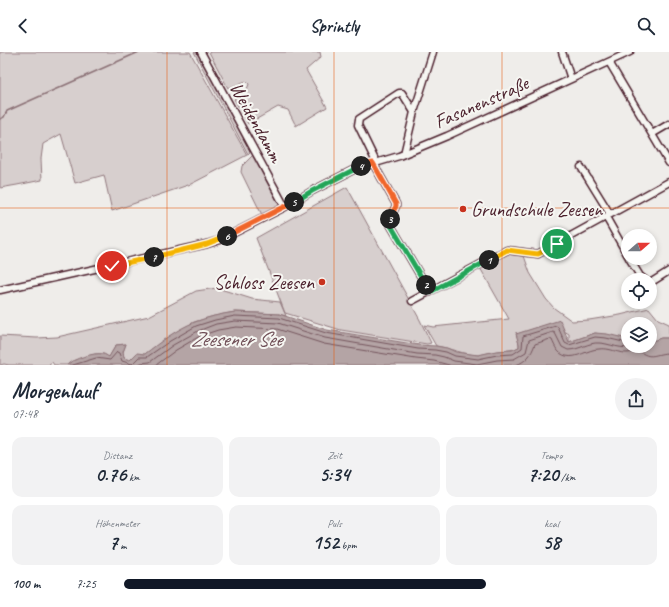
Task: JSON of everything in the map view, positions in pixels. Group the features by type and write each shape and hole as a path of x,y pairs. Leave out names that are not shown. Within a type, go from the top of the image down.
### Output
{"street":[{"name":"Weidendamm","path":"201,52 285,208"},
{"path":"404,154 414,112 433,52"},
{"path":"562,52 571,79"},
{"name":"Fasanenstraße","path":"0,290 220,240 285,208 312,191 350,171 404,154 488,118 630,52"},
{"path":"609,62 669,163"},
{"path":"414,112 402,93 399,93 359,119 358,125 396,204 389,220 390,224 430,292"},
{"path":"652,134 669,124"},
{"path":"581,167 621,241"},
{"path":"412,301 507,250 538,254 669,182"},
{"path":"657,279 669,271"}],"shaded area":[{"path":"0,52 190,52 247,155 191,184 112,211 104,175 75,183 61,134 43,144 41,159 42,180 0,188"},
{"path":"194,52 199,52 250,148 250,152 248,154"},
{"path":"209,52 320,52 321,57 306,70 327,107 296,126 288,110 278,107 248,124 234,99 246,92 249,84 246,81 228,88"},
{"path":"253,155 280,206 262,215 241,172 242,166"},
{"path":"347,187 420,320 431,343 427,344 341,330 285,313 256,238"},
{"path":"507,250 523,253 530,273 546,299 554,308 572,321 620,315 645,309 650,309 656,317 621,317 621,338 595,333 569,342 569,334 564,331 559,321 517,334 516,332 519,347 511,350 495,351 479,355 468,354 436,346 424,325 433,327 509,319 479,266"},
{"path":"217,288 252,299 280,302 286,316 279,314 235,312 214,316 194,322 168,337 145,354 130,361 124,358 123,352 126,344 116,345 109,357 103,354 95,354 72,361 67,365 54,365 52,362 49,364 50,365 0,365 0,336 37,338 57,337 149,316 196,291"},
{"path":"657,318 669,324 669,338 657,339"}],"water":[{"name":"Zeesener See","path":"235,312 279,314 327,330 419,345 436,346 447,348 456,352 478,355 496,351 512,350 519,347 516,334 560,320 569,342 595,333 607,334 621,337 621,353 657,353 657,339 669,338 669,365 67,365 79,358 94,354 104,354 109,357 116,345 126,344 123,352 124,358 130,360 137,353 145,354 169,336 188,325"}],"waterway":[{"path":"0,119 4,117 7,111 139,52"}],"place":[{"name":"Grundschule Zeesen","path":"463,209"},
{"name":"Schloss Zeesen","path":"322,282"}],"route":[{"path":"112,266 220,240 285,208 312,191 355,169 373,163 396,204 389,220 390,224 430,292 507,250 535,255 557,244"}]}
